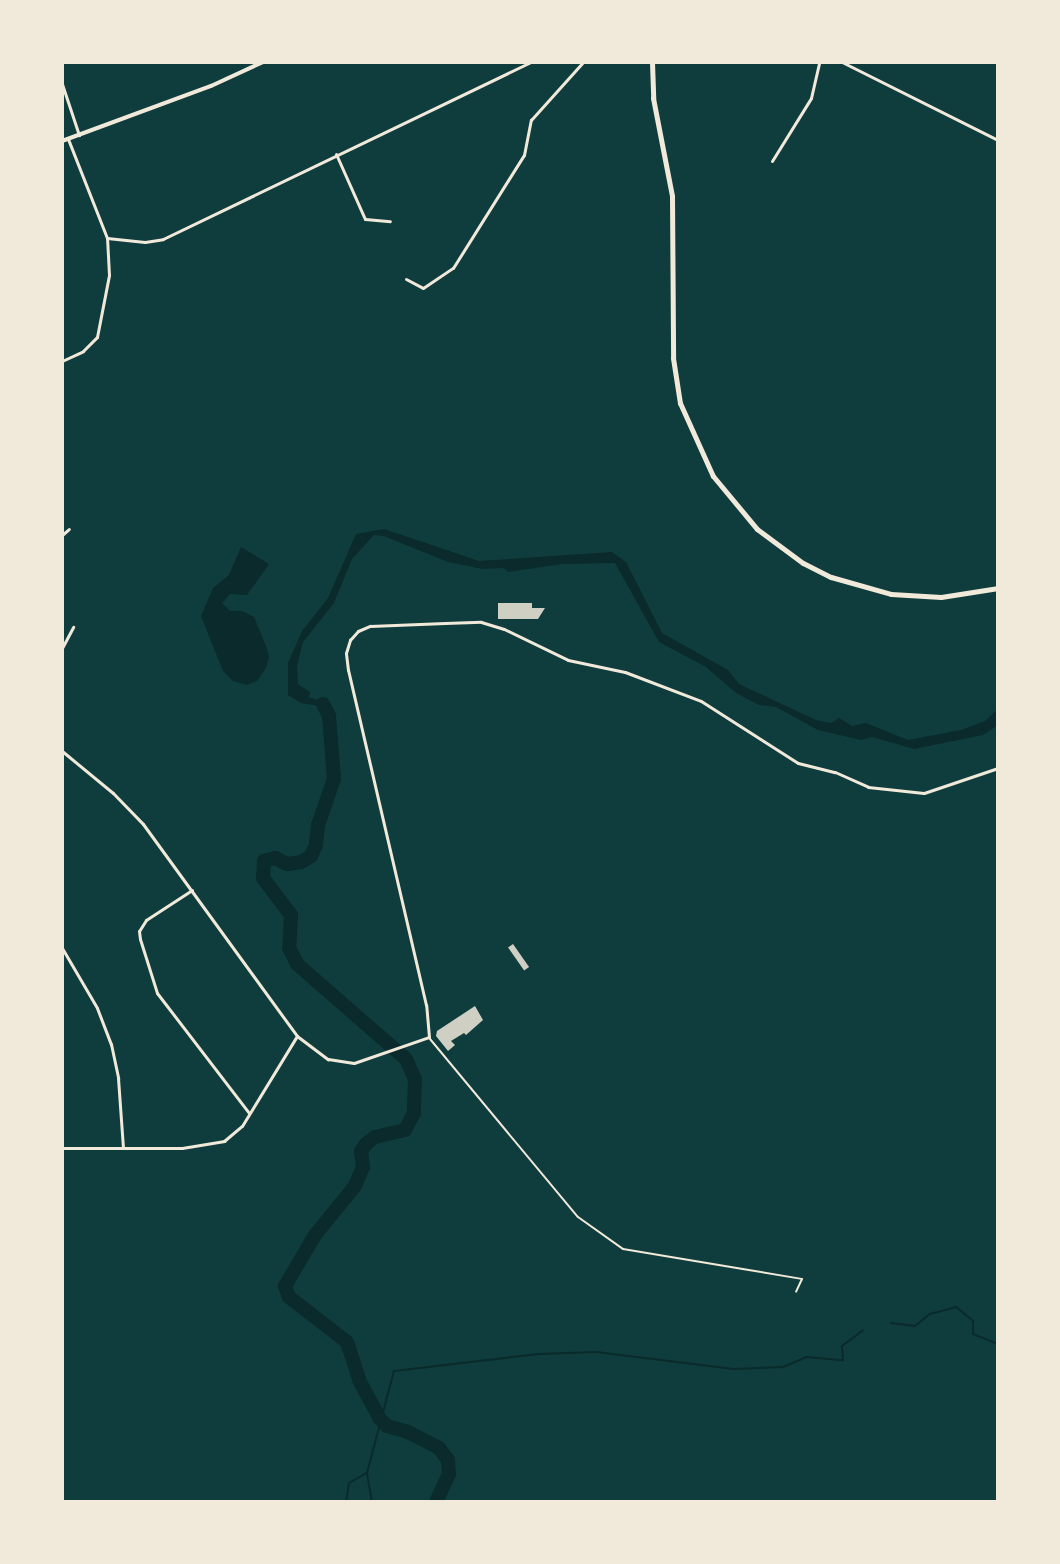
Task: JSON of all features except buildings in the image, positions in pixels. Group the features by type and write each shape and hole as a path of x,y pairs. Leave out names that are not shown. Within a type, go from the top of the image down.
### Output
{"main road":[{"path":"652,62 653,98 672,196 673,358 680,403 713,476 757,529 792,555 831,577 891,594 941,597 998,588"}],"street":[{"path":"62,141 172,101 263,62"},
{"path":"107,238 145,242 163,239 530,62"},
{"path":"406,279 423,288 453,268 524,155 531,120 583,62"},
{"path":"772,161 811,98 819,62"},
{"path":"842,62 998,140"},
{"path":"62,84 79,135"},
{"path":"62,361 83,351 97,337 109,275 107,238 68,139"},
{"path":"336,154 365,219 390,221"},
{"path":"62,535 69,529"},
{"path":"62,751 113,793 143,824 297,1036 319,1054 341,1063 384,1055 429,1037 426,1005 348,670 346,653 350,640 358,631 370,626 481,622 504,629 568,660 625,672 701,701 798,763 835,772 868,787 924,793 998,768"},
{"path":"62,648 73,627"},
{"path":"192,890 146,920 139,931 140,939 157,993 249,1114"},
{"path":"62,948 97,1008 111,1044 118,1078 123,1148"},
{"path":"62,1148 214,1144 234,1134 297,1036"}],"lane":[{"path":"429,1037 578,1217 623,1249 802,1279 796,1292"}],"water":[{"path":"384,529 479,561 612,552 626,562 662,633 728,670 739,684 816,720 831,723 839,718 852,726 866,723 908,740 961,730 985,721 998,709 998,725 983,735 914,749 872,737 861,740 818,730 776,707 759,705 736,693 706,667 659,642 615,563 562,564 508,572 504,568 483,569 448,562 384,536 374,535 352,559 334,603 303,642 297,666 298,684 310,692 309,697 329,704 334,720 326,719 319,706 301,703 288,695 288,663 302,631 328,598 356,534"},
{"path":"241,547 269,564 247,595 230,594 222,603 230,611 242,611 254,617 266,646 269,657 266,668 257,681 247,685 233,681 223,671 201,616 213,588 229,575"}],"waterway":[{"path":"323,704 329,716 334,779 318,825 316,845 311,856 301,862 287,864 275,858 264,861 263,878 291,915 289,948 297,964 406,1059 415,1079 414,1113 405,1130 375,1137 361,1151 363,1167 355,1186 315,1235 285,1286 289,1297 347,1342 359,1380 380,1419 387,1426 408,1432 439,1448 448,1460 449,1474 436,1502"},
{"path":"891,1323 915,1326 930,1314 956,1307 973,1321 973,1334 998,1344"},
{"path":"372,1502 367,1473 394,1371 539,1354 596,1352 734,1369 783,1367 806,1357 843,1360 842,1346 863,1330"},
{"path":"346,1502 349,1483 366,1473"}]}
